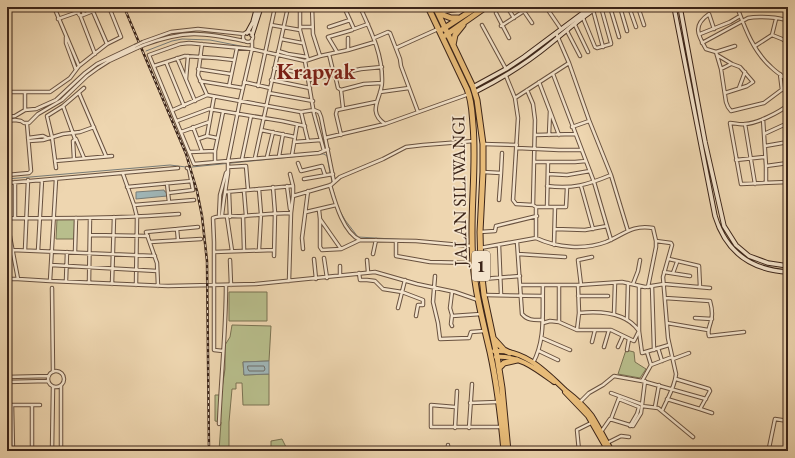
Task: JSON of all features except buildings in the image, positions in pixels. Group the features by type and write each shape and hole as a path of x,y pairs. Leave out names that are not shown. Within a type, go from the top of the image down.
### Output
{"highway":[{"name":"JALAN SILIWANGI","path":"428,7 440,33 477,100 483,144 480,248 482,279 492,337 493,354"},
{"name":"JALAN SILIWANGI","path":"435,7 453,45 471,90 474,141 473,264 484,331 493,354"},
{"path":"440,33 445,28 477,7"},
{"path":"440,33 448,34 486,7"},
{"path":"438,13 450,18 461,17"},
{"path":"453,45 455,35 469,19"},
{"path":"492,337 504,350 510,353"},
{"name":"1","path":"493,354 499,368 508,451"},
{"name":"1","path":"493,354 504,451"},
{"path":"499,368 504,363 517,360"}],"main road":[{"path":"493,354 517,354 533,364 591,414 593,422 612,451"},
{"path":"493,354 533,364"},
{"path":"600,433 608,451"}],"street":[{"path":"54,7 58,20 79,66"},
{"path":"78,7 95,54"},
{"path":"92,7 107,44"},
{"path":"7,92 50,92 70,78 79,66 107,44 120,37 121,36 109,7"},
{"path":"244,41 243,38 253,22 257,7"},
{"path":"249,42 252,37 261,7"},
{"path":"258,86 275,7"},
{"path":"255,158 288,7"},
{"path":"300,7 300,29 308,58"},
{"path":"312,7 313,34 319,54"},
{"path":"344,7 354,29 368,24"},
{"path":"360,7 374,38 382,67 382,83 376,102 376,115 385,124"},
{"path":"438,13 456,10 463,7"},
{"path":"522,7 532,23"},
{"path":"551,7 547,8 561,29"},
{"path":"325,138 385,124 506,76 557,35 561,29 592,9 600,7 612,43 603,47 595,47 583,18"},
{"path":"610,7 619,37"},
{"path":"620,7 627,31"},
{"path":"629,7 636,27"},
{"path":"638,7 644,25"},
{"path":"674,7 718,227 734,251 747,261 765,269 788,272"},
{"path":"680,7 724,226 736,245 749,256 768,263 788,266"},
{"path":"737,7 742,21 755,46 770,66 788,80"},
{"path":"580,56 567,31 592,9"},
{"path":"471,90 506,69 574,24 592,9"},
{"path":"592,9 603,47"},
{"path":"509,10 514,18"},
{"path":"58,20 80,13 93,11"},
{"path":"501,26 524,11"},
{"path":"496,13 501,26 509,38"},
{"path":"714,29 709,14 701,20 698,25 697,31 707,50 716,53 732,64 740,67 753,82 739,89 725,93"},
{"path":"700,34 740,16"},
{"path":"702,43 742,21 754,18 788,21"},
{"path":"755,46 772,35 776,19"},
{"path":"329,26 350,20"},
{"path":"575,24 588,52"},
{"path":"271,25 283,28 300,29 312,27"},
{"path":"483,26 506,69"},
{"path":"27,124 31,122 33,118 62,100 87,76 98,68 160,35 198,29 229,33 246,33 252,37"},
{"path":"337,52 328,36 352,30"},
{"path":"374,38 389,32 418,112"},
{"path":"144,43 172,35 197,33 249,42 252,47"},
{"path":"229,33 229,38"},
{"path":"396,48 440,33"},
{"path":"557,35 611,175 628,231"},
{"path":"772,35 782,38 788,43"},
{"path":"66,36 66,43 76,70"},
{"path":"221,205 224,199 228,162 252,47 252,37"},
{"path":"348,38 348,50"},
{"path":"281,39 303,43"},
{"path":"304,61 319,54 329,54 348,50 375,42"},
{"path":"308,58 265,51 252,47 237,48 202,44 180,44 150,54 149,56 195,165 228,162 242,159 319,153 326,150"},
{"path":"202,44 198,75 207,95"},
{"path":"716,53 734,46"},
{"path":"25,110 36,110 56,100 97,64 136,47"},
{"path":"229,86 237,48"},
{"path":"277,53 304,61"},
{"path":"716,53 721,69 728,107 732,111 761,104 788,86"},
{"path":"329,54 338,88 341,90 343,108"},
{"path":"154,66 188,56 234,60"},
{"path":"186,79 188,56"},
{"path":"177,58 195,101"},
{"path":"304,61 321,140 326,150"},
{"path":"166,62 184,106"},
{"path":"515,98 569,63"},
{"path":"721,69 732,64"},
{"path":"309,80 382,67"},
{"path":"274,68 308,74"},
{"path":"198,69 231,74"},
{"path":"739,89 744,72"},
{"path":"553,74 594,182 611,240"},
{"path":"780,74 782,90"},
{"path":"506,76 515,98 518,118 513,200 516,204 566,207 567,188"},
{"path":"199,80 243,88"},
{"path":"271,80 310,88"},
{"path":"244,82 270,88"},
{"path":"539,82 559,135"},
{"path":"341,90 364,84 382,83"},
{"path":"56,168 52,137 46,117 63,106 84,88"},
{"path":"380,92 410,88"},
{"path":"527,90 533,107 535,135 534,206 537,216 536,238"},
{"path":"25,92 25,110"},
{"path":"79,93 106,156"},
{"path":"269,93 313,102"},
{"path":"172,110 207,95 301,112 317,111 320,115 325,138 336,205 341,217 355,237 360,240"},
{"path":"207,136 214,97"},
{"path":"341,135 336,112 337,110 376,102"},
{"path":"788,105 763,119 746,124 730,124 742,184 788,182"},
{"path":"63,106 75,139 77,139 84,158"},
{"path":"177,121 212,109 305,126"},
{"path":"7,116 20,114 25,110"},
{"path":"29,111 33,118"},
{"path":"215,162 215,150 223,111"},
{"path":"549,135 550,111"},
{"path":"301,112 308,141"},
{"path":"20,114 21,121"},
{"path":"242,159 251,116"},
{"path":"763,119 766,183"},
{"path":"572,127 589,120"},
{"path":"7,121 21,121 27,124"},
{"path":"181,132 209,121"},
{"path":"764,134 788,123"},
{"path":"7,146 9,175 29,173 31,171 27,124"},
{"path":"746,124 750,159 755,184"},
{"path":"292,155 297,125"},
{"path":"29,141 73,133 94,127"},
{"path":"193,127 202,151"},
{"path":"261,130 295,137"},
{"path":"267,157 273,132"},
{"path":"279,156 284,134"},
{"path":"535,135 575,134"},
{"path":"198,139 207,136 217,138"},
{"path":"28,138 38,139"},
{"path":"74,159 73,141 75,139"},
{"path":"294,142 321,140"},
{"path":"293,196 332,184 340,177 406,148 423,145 474,141"},
{"path":"765,146 788,142"},
{"path":"483,144 517,146 535,149 581,150"},
{"path":"190,152 215,150"},
{"path":"499,200 502,153"},
{"path":"55,161 112,156"},
{"path":"736,160 765,157"},
{"path":"534,162 586,161"},
{"path":"546,207 548,162"},
{"path":"298,163 300,171 322,166 325,175"},
{"path":"766,166 788,164"},
{"path":"228,167 246,166 248,190"},
{"path":"7,183 28,180 56,180 178,168"},
{"path":"168,193 193,190 192,181 187,168"},
{"path":"221,216 220,199 223,183 228,171"},
{"path":"548,174 567,175 590,171"},
{"path":"483,172 501,174"},
{"path":"123,174 134,205 136,217 136,285"},
{"path":"289,281 291,212 293,196 293,186 290,174"},
{"path":"304,179 331,174"},
{"path":"547,186 567,188 581,186 611,175"},
{"path":"25,250 28,180"},
{"path":"38,251 42,180"},
{"path":"50,281 56,180"},
{"path":"127,187 192,181"},
{"path":"15,182 15,218"},
{"path":"167,183 170,202"},
{"path":"287,186 291,212"},
{"path":"225,192 293,186"},
{"path":"581,186 593,229"},
{"path":"273,187 275,213 274,256"},
{"path":"258,189 261,214 259,250"},
{"path":"244,191 244,249"},
{"path":"303,249 302,238 308,191"},
{"path":"229,192 229,217 232,251"},
{"path":"134,205 194,200"},
{"path":"306,212 336,205"},
{"path":"554,207 554,245"},
{"path":"319,210 322,250 341,249 360,240 472,246"},
{"path":"223,351 214,350 214,252 212,220 221,216 229,217 291,212"},
{"path":"7,214 18,279"},
{"path":"7,218 54,219 136,217 179,214"},
{"path":"480,232 495,231 496,226 537,216"},
{"path":"112,284 114,217"},
{"path":"75,252 76,218"},
{"path":"89,283 90,218"},
{"path":"320,219 341,249"},
{"path":"555,229 593,229 607,226"},
{"path":"480,248 536,238 558,246 588,246 611,240 636,227 653,228 656,241 656,252 650,286 654,350"},
{"path":"158,286 157,263 146,233 148,231 198,228"},
{"path":"177,229 178,240"},
{"path":"90,235 148,236"},
{"path":"150,242 201,238"},
{"path":"374,254 376,240"},
{"path":"396,241 396,256 430,262 473,264"},
{"path":"656,241 672,244 669,259 664,272 664,284 669,345 676,368 676,379 662,410"},
{"path":"517,242 522,312 524,316 531,320 559,322 577,330 609,330 635,341 639,331"},
{"path":"499,245 501,294"},
{"path":"12,250 155,256"},
{"path":"214,252 274,250"},
{"path":"66,281 67,252"},
{"path":"518,254 565,257"},
{"path":"577,330 579,313 578,296 580,285 578,260 592,257"},
{"path":"324,258 327,278"},
{"path":"314,259 316,279"},
{"path":"669,259 699,266 700,287"},
{"path":"230,260 231,285"},
{"path":"367,260 368,272"},
{"path":"633,284 640,260"},
{"path":"673,274 677,262"},
{"path":"51,265 157,271"},
{"path":"340,266 340,275"},
{"path":"7,279 158,286 231,285 316,279 375,272 478,300"},
{"path":"664,272 690,276"},
{"path":"359,273 360,280 375,281 383,289 402,292 423,300 423,305 418,305 416,316"},
{"path":"435,276 433,302 440,338 469,338 471,332 484,331"},
{"path":"482,279 520,276"},
{"path":"398,308 404,280"},
{"path":"614,314 616,283"},
{"path":"521,285 628,283 639,286 664,284 710,288"},
{"path":"627,321 628,283"},
{"path":"219,424 223,351 226,330 226,285"},
{"path":"533,364 539,351 542,338 543,285"},
{"path":"559,285 559,322"},
{"path":"639,286 639,331 642,353 669,345"},
{"path":"52,288 56,371"},
{"path":"452,292 450,308 452,326"},
{"path":"484,294 542,296"},
{"path":"578,296 608,296"},
{"path":"665,298 709,301 712,312 712,319 708,330 708,334 710,336 744,332"},
{"path":"579,313 614,314 636,327 639,331"},
{"path":"452,316 481,314"},
{"path":"695,318 712,319"},
{"path":"667,324 708,330"},
{"path":"592,342 594,330"},
{"path":"604,347 609,330"},
{"path":"618,347 623,336"},
{"path":"542,338 570,350"},
{"path":"627,350 629,339"},
{"path":"658,348 662,361"},
{"path":"539,351 558,360"},
{"path":"610,419 633,426 638,419 642,405 644,381 651,365 647,352"},
{"path":"651,365 689,353"},
{"path":"7,377 49,376 56,371"},
{"path":"52,451 57,387 64,381 61,373 56,371"},
{"path":"48,380 49,376"},
{"path":"579,404 589,393 603,385 614,376 644,381 706,399"},
{"path":"676,379 709,389 710,391 700,409"},
{"path":"7,382 48,380 57,387 61,451"},
{"path":"469,428 472,384"},
{"path":"655,407 658,386"},
{"path":"455,428 457,391"},
{"path":"611,394 638,407 637,414 630,426"},
{"path":"619,398 662,410 693,437"},
{"path":"600,433 610,419 619,398"},
{"path":"667,399 712,413"},
{"path":"470,403 498,402"},
{"path":"7,405 40,405"},
{"path":"12,405 12,451"},
{"path":"32,405 32,451"},
{"path":"455,407 431,405 431,427 502,427"},
{"path":"770,451 769,448 775,419 788,421"},
{"path":"579,451 577,430 593,422"},
{"path":"607,444 621,436 629,437"},
{"path":"448,445 448,451"},
{"path":"508,451 554,451"}],"green space":[{"path":"75,218 74,239 56,239 57,219"},
{"path":"229,292 267,292 267,321 229,321"},
{"path":"232,325 271,326 269,361 243,362 244,375 269,374 269,405 243,405 242,383 236,383 236,389 232,389 229,422 229,451 219,451 221,422 215,421 215,395 221,395 225,369 225,345 230,337"},
{"path":"626,350 634,352 635,362 646,369 640,378 618,374"},
{"path":"282,439 288,451 271,451 271,441"}],"water":[{"path":"164,190 167,192 167,196 136,199 136,192"},
{"path":"269,361 269,374 244,375 243,362"}],"waterway":[{"path":"146,51 172,41 182,39 210,40 276,53"},
{"path":"289,55 304,58"},
{"path":"318,154 324,154 327,156 330,173"},
{"path":"192,167 311,155"},
{"path":"7,179 170,165 186,167"},
{"path":"331,176 332,183"},
{"path":"332,186 335,197"},
{"path":"340,211 358,237 410,240"}],"railway":[{"path":"124,7 186,154 197,191 202,216 207,261 209,451"}],"district":[{"name":"Krapyak","path":"316,71"}]}
